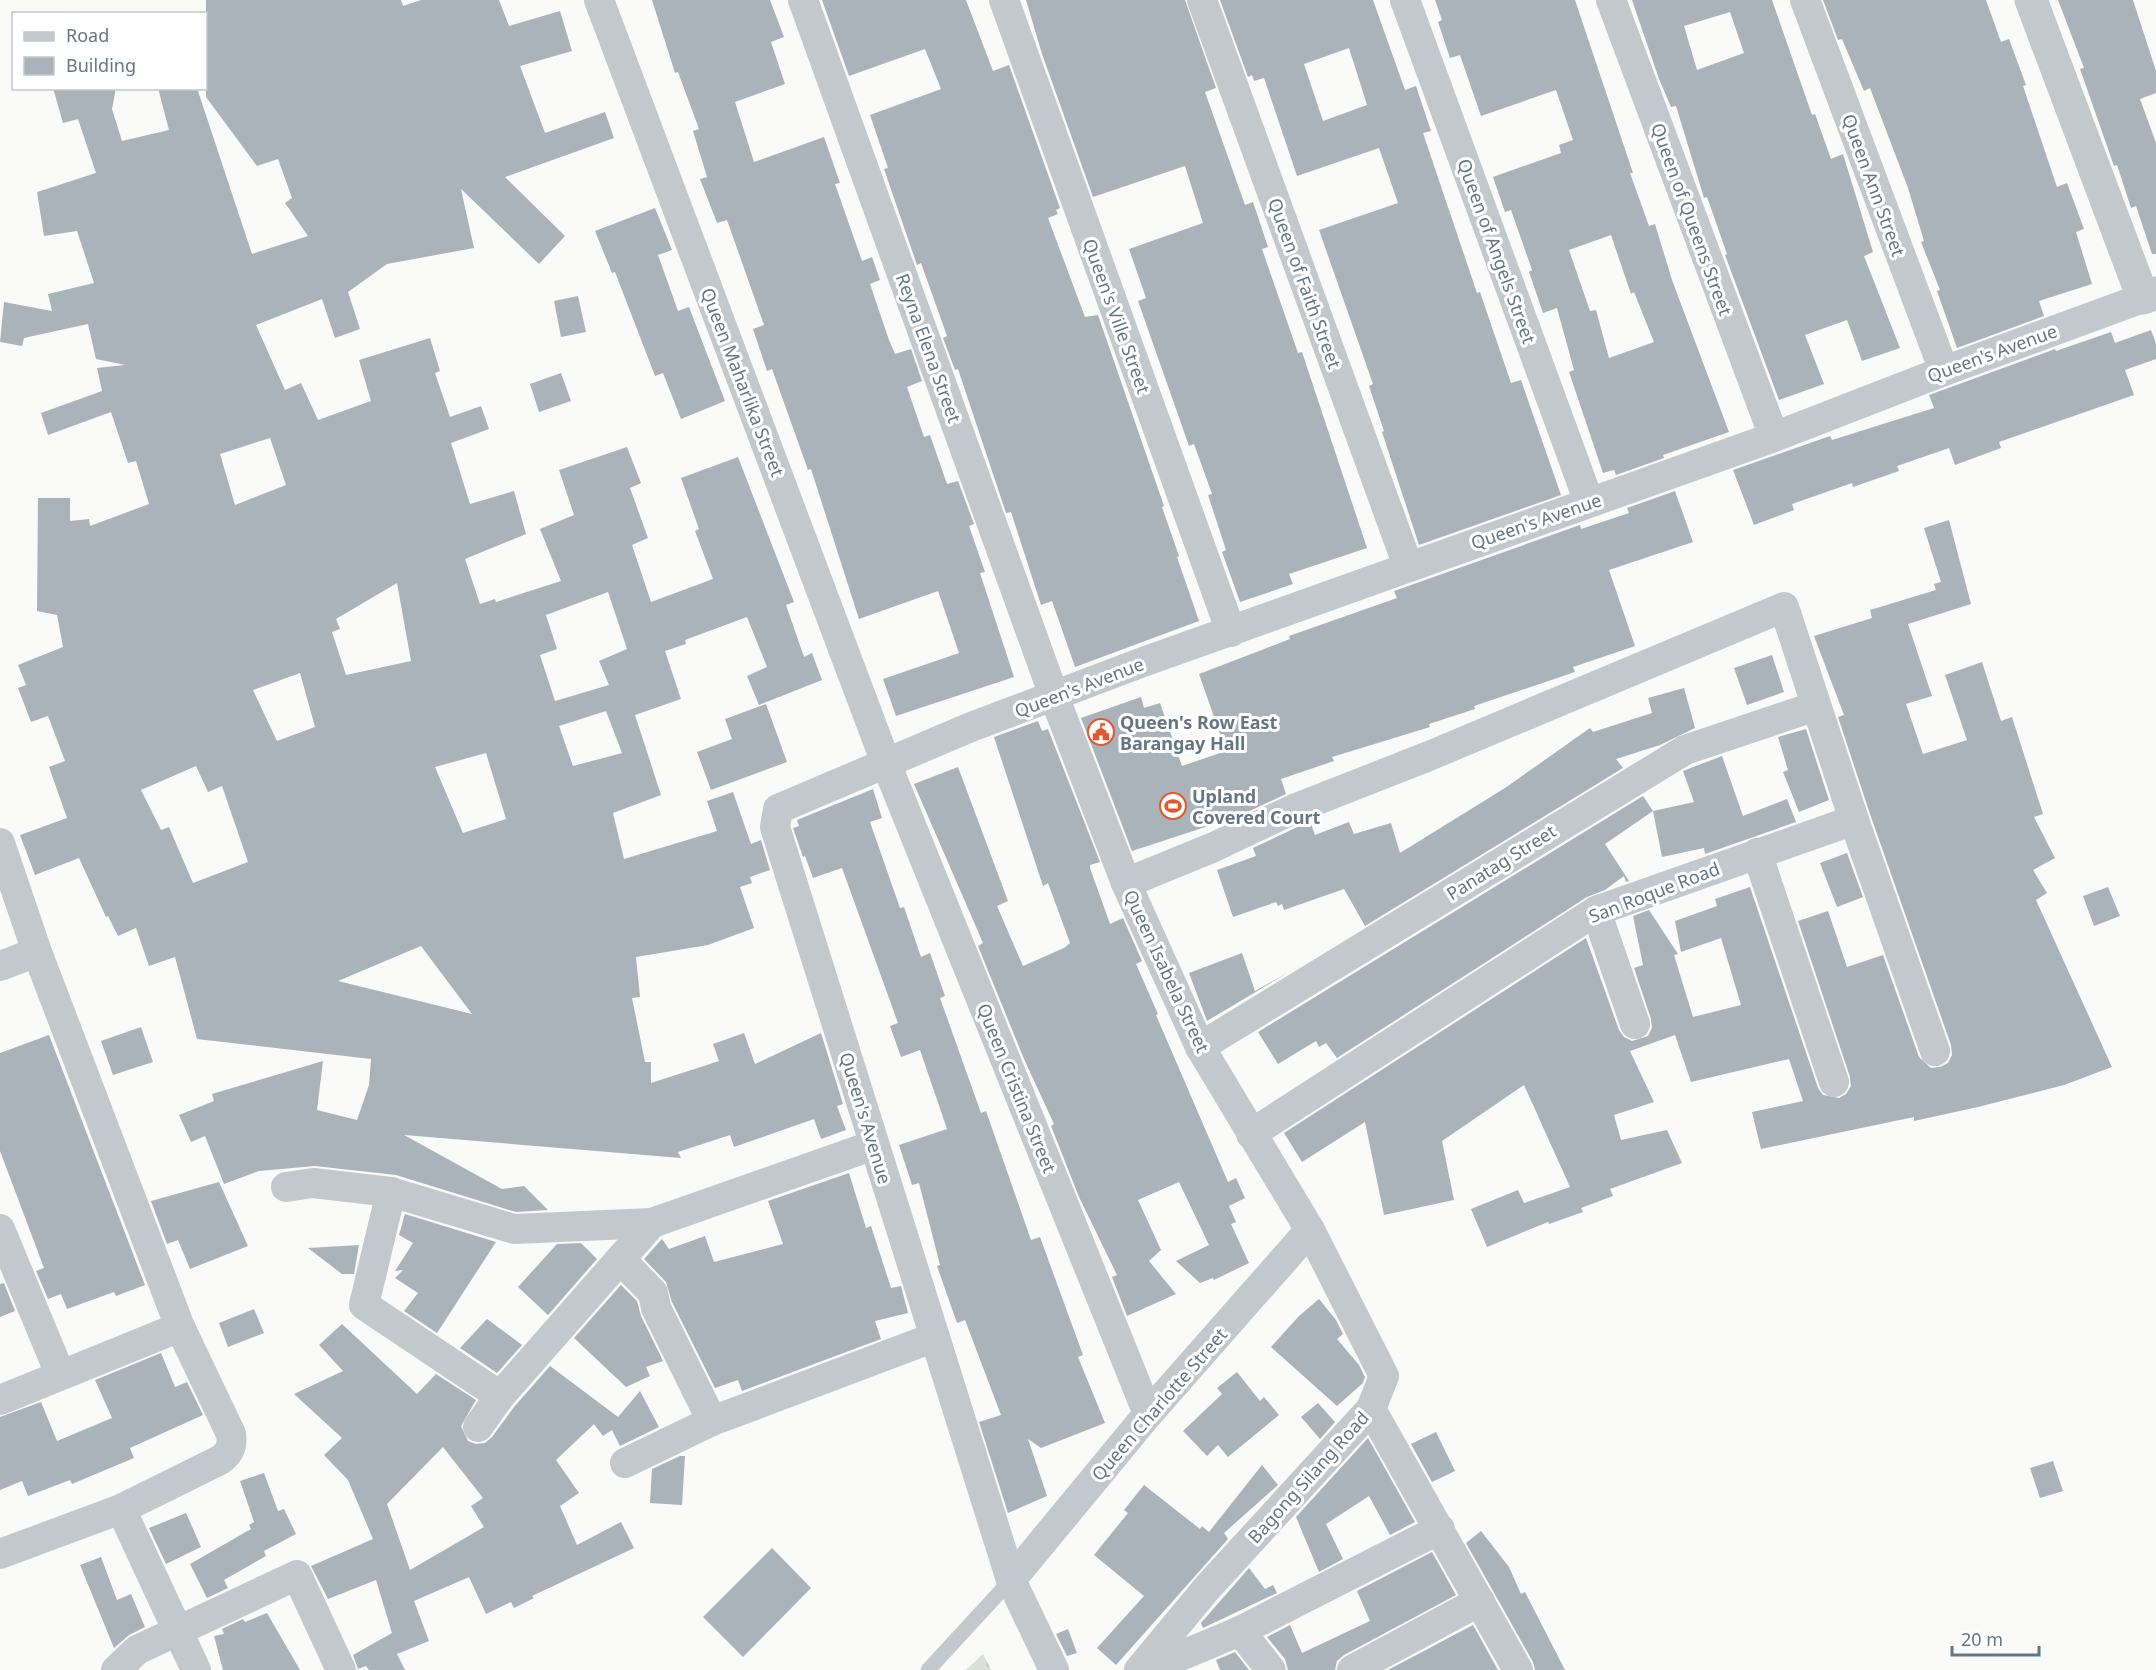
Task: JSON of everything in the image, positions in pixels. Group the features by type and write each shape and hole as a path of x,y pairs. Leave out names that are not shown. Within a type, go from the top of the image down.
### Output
{"street":[{"name":"Queen Maharlika Street","path":"599,0 886,763"},
{"name":"Reyna Elena Street","path":"803,0 1054,696"},
{"name":"Queen's Ville Street","path":"1004,0 1231,632"},
{"name":"Queen of Faith Street","path":"1202,0 1408,566"},
{"name":"Queen of Angels Street","path":"1405,0 1589,502"},
{"name":"Queen of Queens Street","path":"1611,0 1774,437"},
{"name":"Queen Ann Street","path":"1805,0 1944,371"},
{"name":"Queen's Avenue","path":"1054,1670 1011,1580 775,827 777,809 971,727 1408,566 1774,437 1944,371 2149,296 2031,0"},
{"path":"1126,883 1214,847 1294,809 1429,756 1784,607 1854,820 1935,1051"},
{"name":"Queen Isabela Street","path":"1054,696 1126,883 1200,1047 1310,1230"},
{"name":"Panatag Street","path":"1200,1047 1685,750 1816,706"},
{"name":"Queen Cristina Street","path":"886,763 1148,1414"},
{"name":"San Roque Road","path":"1251,1134 1596,911 1854,820"},
{"path":"0,843 37,952 180,1327 231,1434 232,1444 227,1455 220,1460 122,1509 0,1554"},
{"path":"1757,853 1834,1082"},
{"path":"1596,911 1635,1024"},
{"path":"0,966 37,952"},
{"path":"286,1187 313,1183 391,1192 514,1229 652,1223 874,1145"},
{"path":"391,1192 364,1305 500,1396"},
{"path":"478,1427 500,1396 652,1223"},
{"name":"Queen Charlotte Street","path":"1011,1580 1148,1414 1310,1230"},
{"name":"Bagong Silang Road","path":"1139,1670 1208,1587 1371,1409 1384,1376 1310,1230"},
{"path":"3,1244 60,1374"},
{"path":"621,1260 653,1293 656,1308 712,1420"},
{"path":"0,1400 180,1327"},
{"path":"625,1463 712,1420 935,1337"},
{"path":"1371,1409 1518,1670"},
{"path":"122,1509 196,1670"},
{"path":"1147,1670 1240,1631 1440,1529"},
{"path":"116,1670 137,1650 177,1629 297,1575 341,1670"},
{"path":"1352,1670 1480,1601"},
{"path":"1240,1631 1271,1670"}],"lane":[{"path":"928,1670 1011,1580"}],"green space":[{"path":"983,1654 991,1670 966,1670"}],"building":[{"path":"206,0 401,0 403,6 421,0 499,0 509,26 560,11 572,51 520,66 545,133 605,112 614,138 505,177 565,236 539,264 461,189 474,248 387,264 348,292 360,329 335,338 322,299 256,325 285,390 301,383 318,420 371,401 359,360 430,338 440,371 435,373 450,417 481,406 489,429 451,443 470,504 514,491 526,534 465,559 480,604 495,599 496,602 561,581 540,529 574,515 559,470 627,447 641,483 630,488 648,538 632,545 651,602 713,579 695,531 699,529 681,478 738,457 794,602 786,605 804,657 812,653 822,680 759,705 747,676 767,667 747,617 685,640 686,644 665,651 681,699 635,715 661,795 613,813 624,859 717,831 707,801 733,792 751,844 761,840 770,870 750,877 752,883 740,887 754,928 708,945 636,957 640,997 632,998 645,1062 651,1062 651,1083 719,1061 713,1044 744,1033 755,1064 821,1033 843,1104 837,1106 846,1130 821,1139 814,1119 734,1147 730,1135 678,1152 681,1158 404,1135 502,1189 524,1186 548,1210 516,1212 396,1175 315,1166 259,1171 224,1184 205,1136 191,1142 179,1115 214,1101 212,1094 323,1061 317,1110 357,1120 369,1085 371,1059 197,1039 175,957 149,966 136,928 118,936 108,916 106,917 79,858 35,875 20,835 67,818 49,767 65,761 48,716 31,722 18,688 26,685 18,665 63,647 57,615 37,611 38,498 70,498 70,521 89,519 90,526 149,504 136,461 128,463 111,412 48,435 41,413 102,391 97,368 125,365 96,359 88,324 24,338 22,346 0,342 4,302 52,311 48,294 94,283 77,231 44,236 37,192 96,173 78,119 63,123 54,90 116,90 112,109 122,141 169,130 159,90 198,90 252,254 308,236 285,203 292,198 278,159 257,166 206,97","holes":["270,438 286,485 235,505 220,454","397,583 411,661 346,675 332,632 340,629 336,619","608,592 627,649 599,661 609,685 555,701 540,655 557,649 546,615","300,673 315,727 277,741 253,690","606,711 622,753 573,766 559,726","486,753 506,819 463,833 435,767","196,766 208,792 222,786 248,862 193,883 169,827 161,830 141,790","421,946 472,1014 338,981"]},
{"path":"652,0 770,0 784,37 771,42 785,84 735,102 754,162 824,137 840,183 835,184 862,261 872,257 880,280 870,284 889,340 895,354 911,349 922,381 907,387 924,437 930,435 947,484 958,481 974,524 969,526 985,572 980,573 1014,677 896,716 883,679 959,653 938,591 859,619 811,469 808,470 772,369 767,371 753,329 764,325 727,220 717,223 700,179 707,177 693,131 699,129 678,72 675,73"},
{"path":"822,0 966,0 993,71 1009,65 1060,208 1056,210 1058,214 1048,218 1085,317 1098,315 1164,506 1162,507 1179,556 1177,557 1199,621 1075,667 1052,601 1041,605 1011,512 1006,513 958,369 955,370 943,338 947,336 921,263 917,265 884,169 888,168 870,115 941,89 925,49 849,76"},
{"path":"1026,0 1185,0 1216,88 1205,92 1245,205 1253,202 1268,247 1262,249 1298,353 1302,352 1367,548 1289,574 1293,584 1240,602 1222,552 1226,550 1208,495 1212,494 1194,444 1189,446 1138,301 1146,298 1129,249 1203,223 1185,166 1093,197 1042,54"},
{"path":"1220,0 1373,0 1405,90 1416,86 1431,131 1423,133 1477,293 1480,292 1511,383 1521,380 1561,495 1419,545 1382,432 1384,431 1369,386 1373,384 1319,230 1398,203 1379,148 1297,176 1264,78 1254,81 1252,75 1248,77","holes":["1349,48 1367,105 1323,121 1304,64"]},
{"path":"1435,0 1575,0 1633,173 1630,173 1649,226 1655,224 1672,280 1729,432 1663,455 1664,458 1616,475 1614,470 1603,473 1569,372 1574,370 1557,308 1543,313 1529,272 1532,270 1511,210 1505,212 1493,177 1561,153 1559,145 1573,140 1556,90 1481,116 1460,55 1450,58 1438,22 1442,20","holes":["1611,235 1631,294 1634,292 1654,342 1609,358 1596,310 1590,311 1569,250"]},
{"path":"1632,0 1772,0 1812,115 1815,114 1831,159 1843,154 1873,252 1864,256 1900,348 1862,361 1847,320 1805,335 1824,384 1779,400 1725,255 1727,254 1707,197 1704,198 1676,106 1671,107","holes":["1730,12 1744,53 1697,70 1684,26"]},
{"path":"1823,0 1986,0 2001,42 2009,39 2026,85 2023,86 2057,187 2067,183 2084,229 2076,232 2092,284 2039,301 2044,316 1957,348 1937,291 1940,290 1921,242 1924,241 1908,188 1870,88 1864,91 1842,39 1838,40"},
{"path":"2058,0 2133,0 2156,71 2156,93 2140,99 2156,143 2156,254 2152,254 2136,206 2131,208 2117,165 2114,166 2080,69 2084,68"},
{"path":"655,208 672,250 658,255 678,311 689,307 725,401 681,419 663,373 655,376 615,272 612,273 595,231"},
{"path":"578,296 586,332 561,337 554,301"},
{"path":"2151,330 2156,344 2156,359 2125,370 2134,395 1999,442 2001,448 1955,465 1949,448 1897,466 1899,471 1853,487 1852,483 1792,504 1794,510 1754,525 1733,470 1830,436 1832,440 1934,408 1929,395 2055,349 2056,351 2111,332 2115,343"},
{"path":"561,373 571,401 539,412 530,384"},
{"path":"1675,491 1693,542 1609,570 1635,646 1573,667 1575,672 1474,706 1475,709 1429,724 1430,727 1332,757 1334,761 1281,779 1286,794 1239,816 1132,851 1081,718 1141,697 1144,708 1160,703 1182,766 1226,751 1199,674 1290,639 1289,636 1397,598 1394,591 1580,525 1581,529 1629,513 1627,508"},
{"path":"1949,520 1971,604 1908,624 1932,696 1906,704 1923,754 1967,740 1945,675 1982,662 2001,721 2012,717 2043,814 2034,817 2055,858 2033,870 2047,893 2036,900 2112,1067 2064,1085 1978,1107 1914,1121 1914,1117 1761,1149 1752,1112 1803,1101 1789,1059 1691,1082 1675,1035 1630,1051 1654,1102 1614,1115 1621,1140 1667,1130 1682,1163 1610,1189 1613,1196 1581,1208 1583,1212 1549,1224 1548,1222 1487,1247 1471,1209 1518,1190 1524,1203 1570,1187 1524,1085 1442,1141 1454,1200 1384,1215 1365,1122 1302,1162 1284,1133 1586,938 1619,1030 1624,1037 1632,1041 1648,1036 1652,1028 1651,1019 1634,968 1643,965 1633,916 1649,910 1678,954 1674,955 1693,1017 1741,1005 1721,938 1681,952 1675,921 1717,906 1715,899 1750,887 1818,1088 1823,1095 1839,1098 1846,1094 1851,1086 1850,1077 1798,921 1828,911 1847,967 1883,955 1919,1057 1931,1068 1948,1063 1952,1055 1951,1045 1870,814 1838,717 1844,715 1814,636 1872,618 1870,610 1936,590 1934,584 1941,582 1924,528"},
{"path":"1772,655 1784,692 1747,705 1734,668"},
{"path":"1684,688 1695,728 1660,745 1616,759 1623,768 1365,926 1344,889 1284,910 1282,904 1278,906 1276,902 1233,917 1217,870 1256,856 1253,848 1310,821 1315,835 1349,822 1354,834 1391,823 1400,853 1505,788 1590,728 1593,732 1652,713 1648,698"},
{"path":"766,704 787,762 711,790 697,752 732,739 725,719"},
{"path":"1038,721 1042,731 1048,729 1100,862 1090,865 1090,868 1110,924 1123,918 1142,961 1136,964 1158,1014 1156,1015 1228,1182 1236,1178 1245,1198 1229,1206 1236,1222 1231,1224 1249,1263 1214,1280 1213,1278 1200,1283 1176,1261 1209,1245 1179,1182 1138,1200 1161,1250 1149,1261 1176,1294 1127,1316 1112,1277 1117,1275 1079,1197 1051,1126 1054,1124 1024,1059 978,946 983,943 914,784 958,767 1008,901 997,906 1023,966 1064,948 1070,943 1048,883 1043,886 994,737"},
{"path":"1806,729 1829,800 1799,812 1783,772 1788,770 1778,737"},
{"path":"1722,756 1743,816 1787,799 1796,822 1705,854 1704,848 1662,857 1653,811 1694,802 1683,771"},
{"path":"873,789 882,818 870,822 900,908 904,907 921,957 930,953 945,996 940,998 981,1113 986,1111 1031,1240 1040,1237 1083,1355 1078,1357 1105,1423 1041,1448 1028,1439 1047,1496 1008,1513 979,1422 1001,1415 965,1320 957,1323 937,1266 940,1265 919,1183 912,1185 899,1145 947,1129 920,1050 901,1057 890,1026 898,1023 842,868 813,878 793,828 799,826 797,820"},
{"path":"1643,796 1653,811 1605,844 1629,881 1626,882 1624,876 1605,890 1587,897 1337,1058 1326,1043 1319,1047 1316,1041 1278,1064 1258,1032"},
{"path":"1847,853 1863,897 1837,907 1820,863"},
{"path":"2108,887 2120,916 2094,926 2083,896"},
{"path":"1242,953 1255,991 1289,972 1207,1021 1189,973"},
{"path":"141,1027 153,1062 113,1075 101,1041"},
{"path":"49,1035 145,1285 116,1296 114,1292 67,1309 61,1294 48,1299 36,1271 44,1268 0,1151 0,1053"},
{"path":"849,1173 866,1228 871,1226 891,1288 901,1286 908,1313 875,1321 881,1339 742,1391 738,1380 715,1388 672,1302 666,1282 644,1259 662,1239 669,1249 705,1236 714,1262 783,1244 768,1201"},
{"path":"219,1182 248,1246 190,1269 178,1240 167,1244 151,1201"},
{"path":"405,1214 496,1242 437,1333 404,1311 418,1293 395,1278 403,1270 395,1271 413,1243 399,1235"},
{"path":"581,1243 597,1259 548,1315 518,1287 557,1244"},
{"path":"359,1245 354,1274 342,1274 308,1248"},
{"path":"4,1283 15,1311 0,1317 0,1284"},
{"path":"621,1285 637,1301 641,1316 663,1361 646,1367 650,1376 626,1387 574,1338"},
{"path":"1319,1299 1336,1320 1343,1334 1337,1339 1359,1365 1365,1377 1363,1383 1337,1406 1271,1347 1299,1316"},
{"path":"254,1309 264,1333 228,1347 219,1323"},
{"path":"487,1319 522,1345 497,1373 460,1348"},
{"path":"342,1324 417,1394 436,1374 476,1400 461,1426 468,1441 476,1444 485,1443 492,1437 514,1407 550,1366 618,1417 640,1391 659,1427 620,1446 612,1430 603,1436 594,1424 556,1460 579,1493 560,1506 577,1545 621,1522 634,1548 532,1596 534,1598 514,1608 511,1602 486,1614 469,1577 414,1601 429,1641 397,1654 405,1670 369,1670 366,1666 358,1669 353,1655 392,1633 376,1580 328,1599 311,1566 373,1539 348,1480 324,1455 342,1438 294,1394 343,1371 319,1345","holes":["443,1447 483,1498 471,1506 484,1527 410,1570 387,1504"]},
{"path":"161,1353 175,1387 187,1382 203,1415 130,1448 134,1458 72,1484 70,1480 28,1496 22,1481 0,1490 0,1417 41,1402 57,1441 112,1418 95,1380"},
{"path":"1237,1372 1260,1401 1264,1397 1279,1415 1228,1457 1218,1445 1207,1456 1183,1431 1222,1394 1217,1388"},
{"path":"1318,1403 1335,1422 1320,1439 1301,1417"},
{"path":"1436,1432 1455,1471 1432,1482 1411,1444"},
{"path":"1368,1438 1415,1522 1390,1535 1369,1496 1326,1524 1343,1559 1319,1572 1296,1517"},
{"path":"680,1456 685,1456 682,1505 650,1503 652,1469"},
{"path":"2053,1461 2063,1491 2040,1498 2030,1468"},
{"path":"1262,1465 1278,1485 1224,1533 1228,1539 1116,1665 1097,1648 1144,1596 1094,1555 1128,1513 1124,1510 1144,1485 1200,1529 1202,1526 1209,1532"},
{"path":"264,1473 278,1511 284,1509 296,1534 264,1551 266,1556 224,1580 228,1588 207,1598 190,1564 251,1529 249,1525 254,1522 240,1481"},
{"path":"186,1513 201,1547 166,1564 149,1528"},
{"path":"1481,1531 1509,1567 1521,1594 1525,1592 1565,1670 1535,1670 1533,1662 1466,1543"},
{"path":"772,1548 811,1588 743,1657 703,1617"},
{"path":"1432,1552 1456,1595 1344,1655 1337,1661 1335,1670 1288,1670 1285,1659 1267,1637 1290,1625 1302,1653 1370,1621 1357,1591"},
{"path":"101,1557 117,1600 131,1594 145,1627 129,1635 114,1648 80,1565"},
{"path":"1249,1568 1265,1589 1273,1585 1277,1593 1203,1628 1201,1623"},
{"path":"267,1613 300,1670 223,1670 214,1636 224,1634 222,1629 243,1619 245,1622"},
{"path":"1473,1625 1498,1670 1388,1670"},
{"path":"1068,1629 1077,1653 1067,1656 1056,1634"},
{"path":"1235,1652 1249,1670 1220,1670 1216,1660"}],"place":[{"name":"Queen's Row East Barangay Hall","path":"1101,732"},
{"name":"Upland Covered Court","path":"1173,806"}]}
